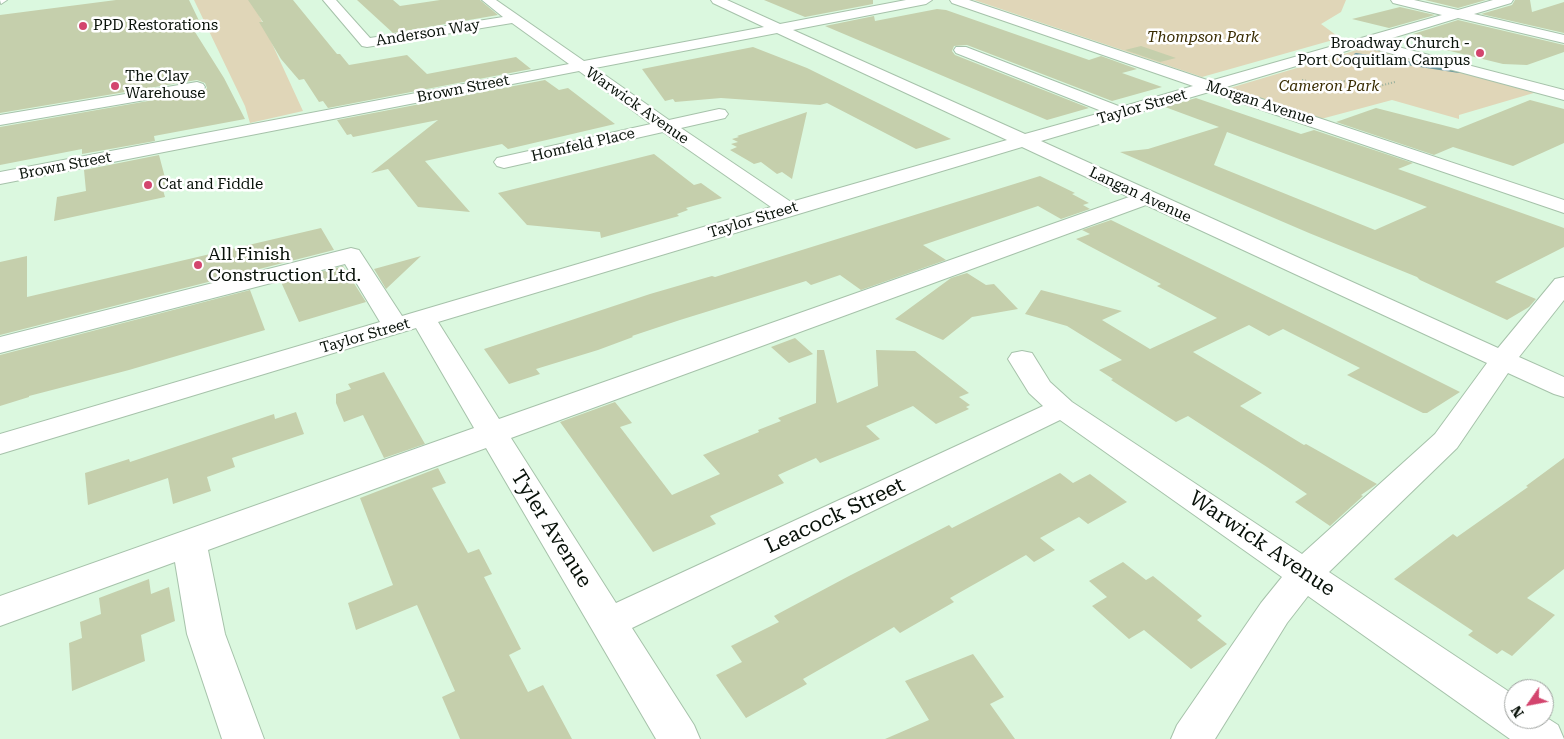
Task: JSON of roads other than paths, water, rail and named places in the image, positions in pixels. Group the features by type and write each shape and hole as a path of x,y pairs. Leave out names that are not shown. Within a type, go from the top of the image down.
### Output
{"street":[{"name":"Anderson Way","path":"329,0 367,43 515,19"},
{"name":"Warwick Avenue","path":"488,0 788,210"},
{"name":"Langan Avenue","path":"717,0 1145,198 1564,388"},
{"path":"843,0 871,11"},
{"name":"Brown Street","path":"0,178 926,0"},
{"name":"Morgan Avenue","path":"956,0 1564,207"},
{"path":"1397,0 1564,39"},
{"name":"Taylor Street","path":"0,444 788,210 1507,0"},
{"path":"1364,42 1564,95"},
{"path":"961,50 1122,113"},
{"path":"0,120 197,86"},
{"path":"0,134 156,109"},
{"name":"Homfeld Place","path":"504,162 719,114"},
{"path":"0,611 491,432 1145,198"},
{"name":"Tyler Avenue","path":"0,345 351,255 409,323 491,432 679,739"},
{"path":"1192,739 1274,613 1305,573 1446,441 1502,361 1564,284"},
{"name":"Warwick Avenue","path":"1022,358 1039,387 1062,408 1305,573 1504,712"},
{"name":"Leacock Street","path":"608,623 1062,408"},
{"path":"189,542 206,634 243,739"},
{"name":"Warwick Avenue","path":"1529,729 1544,739"}],"waterway":[{"path":"1356,55 1459,71"}],"place":[{"name":"PPD Restorations","path":"83,26"},
{"name":"Broadway Church - Port Coquitlam Campus","path":"1480,53"},
{"name":"The Clay Warehouse","path":"115,86"},
{"name":"Cat and Fiddle","path":"148,185"},
{"name":"All Finish Construction Ltd.","path":"198,265"}],"park label":[{"name":"Thompson Park","path":"1203,38"},
{"name":"Cameron Park","path":"1329,87"}]}
